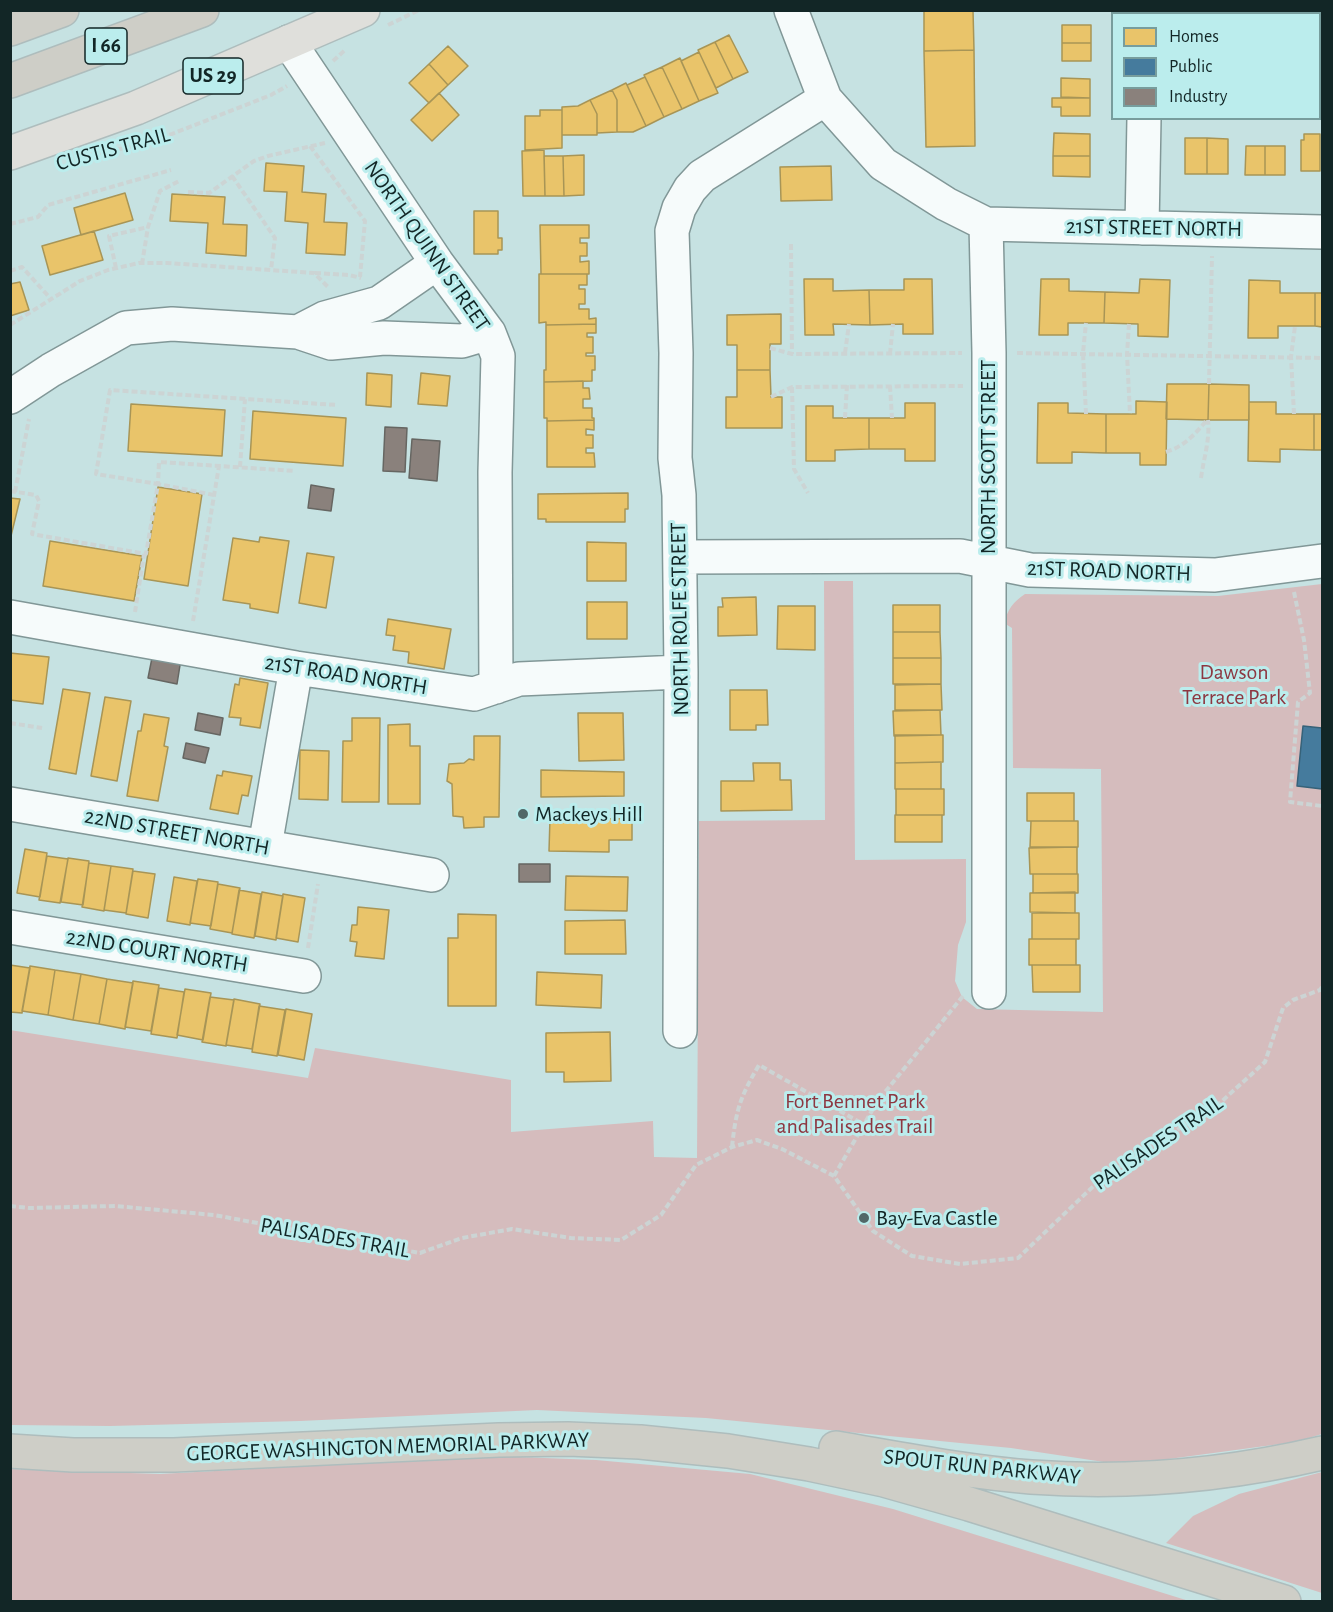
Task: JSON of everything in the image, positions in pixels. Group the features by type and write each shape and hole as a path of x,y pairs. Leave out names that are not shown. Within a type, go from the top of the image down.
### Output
{"highway":[{"name":"I 66","path":"10,29 62,10"},
{"name":"I 66","path":"10,81 202,10"},
{"name":"GEORGE WASHINGTON MEMORIAL PARKWAY","path":"10,1451 73,1455 174,1455 568,1438 640,1442 766,1456 884,1480 1167,1564 1284,1602"},
{"name":"SPOUT RUN PARKWAY","path":"640,1442 771,1438 996,1473 1029,1477 1092,1479 1202,1473 1276,1463 1323,1453"}],"main road":[{"name":"US 29","path":"10,153 136,108 363,10"}],"street":[{"path":"791,10 825,99 883,164 946,204 986,224"},
{"name":"NORTH QUINN STREET","path":"289,42 436,263 489,333 498,356 496,687"},
{"name":"NORTH ROLFE STREET","path":"680,1031 680,558 679,495 675,458 676,353 672,231 679,208 690,189 702,176 825,99"},
{"path":"1142,228 1144,120"},
{"name":"21ST STREET NORTH","path":"986,224 1323,232"},
{"name":"NORTH SCOTT STREET","path":"986,224 989,353 989,992"},
{"path":"298,332 325,318 379,303 436,263"},
{"path":"20,405 51,370 126,327 172,324 298,332 331,343 384,338 462,341 489,333"},
{"name":"21ST ROAD NORTH","path":"680,558 960,556 1030,570 1215,575 1323,561"},
{"name":"21ST ROAD NORTH","path":"10,617 296,668 474,694 519,679 681,672"},
{"path":"265,846 296,668"},
{"name":"22ND STREET NORTH","path":"10,804 432,875"},
{"name":"22ND COURT NORTH","path":"10,927 304,976"}],"path":[{"name":"CUSTIS TRAIL","path":"91,154 149,143 282,89"},
{"path":"189,192 209,193 254,161 267,156 329,142"},
{"path":"310,146 364,221 360,278"},
{"path":"10,224 38,216 48,204 171,170"},
{"path":"232,176 275,238 271,270"},
{"path":"142,264 148,227 160,190 179,181"},
{"path":"116,268 109,236 148,227"},
{"path":"791,244 792,354"},
{"path":"1209,384 1212,252"},
{"path":"10,325 80,280 116,268 142,264 349,275 369,281"},
{"path":"10,271 22,267 51,299"},
{"path":"314,273 333,293"},
{"path":"1086,323 1083,353 1086,414"},
{"path":"845,353 849,324"},
{"path":"890,354 893,324"},
{"path":"1129,324 1127,354 1130,414"},
{"path":"1294,414 1291,357 1295,326"},
{"path":"770,348 792,354 963,353"},
{"path":"1013,353 1323,358"},
{"path":"845,418 848,386"},
{"path":"890,386 892,418"},
{"path":"771,397 792,387 964,386"},
{"path":"792,387 794,469 808,493"},
{"path":"214,495 96,474 110,390 337,405"},
{"path":"240,467 245,399"},
{"path":"20,405 13,491 36,495 39,501 32,534 144,554"},
{"path":"1166,452 1179,448 1208,420 1210,435 1205,450 1202,477"},
{"path":"135,618 144,554 146,554 158,484 159,462 295,471"},
{"path":"192,628 219,466"},
{"path":"1293,588 1304,640 1310,693 1298,702 1290,802 1323,806"},
{"path":"10,723 42,728"},
{"path":"304,976 319,880"},
{"name":"PALISADES TRAIL","path":"10,1206 29,1208 115,1206 214,1215 420,1253 462,1238 512,1229 572,1238 621,1240 661,1215 696,1165 732,1147 757,1140 782,1149 834,1176 873,1231 912,1256 960,1264 1018,1258 1102,1178 1221,1102 1265,1062 1283,1008 1293,1000 1323,987"},
{"path":"834,1176 877,1102 962,997 972,992 989,992"},
{"path":"732,1147 736,1113 745,1089 759,1065 863,1124"}],"green space":[{"path":"824,581 853,581 855,860 966,859 966,922 958,945 955,981 962,997 977,1009 1103,1012 1101,769 1013,768 1012,628 1004,623 1009,610 1025,594 1218,596 1322,584 1322,1434 1295,1442 1124,1465 1011,1448 706,1418 537,1410 300,1421 110,1426 11,1425 10,1030 308,1078 315,1048 511,1080 511,1132 653,1121 654,1157 697,1158 699,821 825,820"},
{"path":"492,1456 596,1460 750,1474 893,1509 1189,1601 11,1602 11,1469 160,1474"},
{"path":"1322,1472 1322,1593 1166,1543 1193,1516 1239,1494"}],"building: Homes":[{"path":"924,10 973,10 974,50 924,51"},
{"path":"1062,25 1091,25 1091,43 1062,43"},
{"path":"729,35 748,72 733,79 715,42"},
{"path":"715,42 733,79 716,88 698,50"},
{"path":"1062,43 1091,43 1091,61 1062,61"},
{"path":"448,46 468,66 448,85 429,64"},
{"path":"974,50 975,146 926,147 924,51"},
{"path":"699,52 718,93 699,101 681,61"},
{"path":"680,58 699,101 682,109 662,67"},
{"path":"429,64 448,85 429,103 409,83"},
{"path":"662,67 682,109 664,117 644,75"},
{"path":"645,77 664,117 646,126 627,85"},
{"path":"1061,78 1090,79 1090,98 1061,97"},
{"path":"626,83 646,126 633,132 617,132 617,100 612,90"},
{"path":"612,90 617,100 617,132 597,133 597,114 590,100"},
{"path":"439,93 459,115 432,141 411,120"},
{"path":"1052,98 1090,98 1090,116 1061,116 1061,107 1052,107"},
{"path":"590,100 597,114 597,135 562,135 562,107 578,106"},
{"path":"540,110 562,110 562,148 525,150 525,116 540,116"},
{"path":"1054,133 1090,134 1090,156 1053,156"},
{"path":"1304,134 1320,134 1320,171 1301,171 1301,140 1304,140"},
{"path":"1185,138 1207,138 1207,174 1185,174"},
{"path":"1207,138 1228,139 1228,174 1207,174"},
{"path":"1246,146 1265,146 1265,175 1245,175"},
{"path":"1265,146 1285,146 1285,175 1265,175"},
{"path":"544,150 545,196 523,196 522,151"},
{"path":"584,155 584,195 564,196 563,156"},
{"path":"544,156 563,156 564,196 545,196"},
{"path":"1053,156 1090,156 1090,177 1053,176"},
{"path":"266,163 304,166 302,192 326,194 324,222 347,223 345,255 306,253 308,223 285,221 287,192 264,191"},
{"path":"831,166 832,200 781,201 780,167"},
{"path":"125,193 133,220 81,235 74,208"},
{"path":"172,194 225,197 223,224 247,225 246,256 206,253 208,223 170,221"},
{"path":"474,211 498,211 498,238 502,238 502,250 498,250 498,254 474,254"},
{"path":"540,225 589,225 589,238 580,238 580,243 587,243 587,256 580,256 580,262 589,261 589,274 541,274"},
{"path":"94,231 103,260 50,275 42,246"},
{"path":"539,274 587,274 587,285 579,285 579,289 585,289 585,304 579,304 579,309 589,309 589,319 596,318 596,324 546,325 546,322 539,323"},
{"path":"804,279 833,279 833,291 869,290 870,325 833,324 834,335 805,335"},
{"path":"904,279 932,279 933,334 903,334 903,324 870,325 869,290 904,290"},
{"path":"1041,279 1069,279 1069,291 1105,292 1104,323 1068,323 1068,335 1039,335"},
{"path":"1140,279 1170,280 1168,337 1138,336 1138,324 1104,323 1105,292 1139,293"},
{"path":"1249,280 1280,281 1280,293 1315,293 1315,326 1278,326 1278,338 1248,338"},
{"path":"20,282 29,310 10,316 10,284"},
{"path":"1315,293 1322,293 1322,327 1315,326"},
{"path":"781,314 781,344 770,344 770,370 737,370 737,345 727,345 727,315"},
{"path":"596,324 596,333 587,333 587,337 593,337 593,353 586,353 586,356 595,356 592,381 544,382 546,325"},
{"path":"737,370 770,370 771,397 782,397 782,428 726,428 726,397 737,397"},
{"path":"367,373 392,375 391,407 366,405"},
{"path":"421,373 450,376 447,406 418,404"},
{"path":"583,381 583,388 589,388 590,399 583,399 583,408 592,408 594,420 547,421 547,418 544,418 544,382"},
{"path":"1167,384 1209,384 1208,420 1166,419"},
{"path":"1209,384 1249,385 1249,420 1208,420"},
{"path":"1136,401 1167,402 1166,465 1140,465 1140,453 1106,453 1106,414 1136,414"},
{"path":"1249,402 1276,402 1276,414 1314,414 1314,450 1280,449 1280,462 1248,461"},
{"path":"905,403 935,403 935,461 905,461 905,449 869,449 869,418 905,418"},
{"path":"1038,403 1068,403 1068,413 1106,414 1106,453 1072,452 1072,463 1037,463"},
{"path":"131,404 225,410 222,456 128,451"},
{"path":"806,406 833,406 833,418 869,418 869,449 835,450 835,461 806,461"},
{"path":"253,411 346,418 343,466 250,459"},
{"path":"1314,414 1322,414 1322,450 1314,450"},
{"path":"594,420 594,430 586,429 586,435 593,435 593,448 586,448 586,453 594,453 595,467 547,467 547,421"},
{"path":"158,487 202,494 188,586 144,579"},
{"path":"628,493 625,522 546,522 546,519 538,519 538,494"},
{"path":"10,498 20,499 10,540"},
{"path":"260,537 289,541 278,613 250,608 250,604 223,600 233,538 259,542"},
{"path":"50,541 142,556 134,601 43,586"},
{"path":"587,542 626,543 626,581 587,581"},
{"path":"307,553 334,557 326,608 299,603"},
{"path":"756,597 757,635 718,636 718,607 723,607 722,598"},
{"path":"587,602 627,602 627,639 587,639"},
{"path":"893,605 940,605 940,632 893,632"},
{"path":"778,606 815,606 815,650 777,649"},
{"path":"388,619 451,629 444,669 408,663 409,652 393,650 395,636 386,635"},
{"path":"893,632 940,632 941,658 893,658"},
{"path":"10,653 49,657 43,704 10,700"},
{"path":"893,658 941,658 941,684 893,684"},
{"path":"240,678 268,683 260,728 240,725 241,718 229,717 235,684 239,685"},
{"path":"941,684 942,710 895,710 895,685"},
{"path":"63,689 90,693 76,774 49,769"},
{"path":"730,690 767,690 768,725 756,725 756,730 730,730"},
{"path":"105,697 131,701 117,781 91,776"},
{"path":"940,710 941,735 894,736 893,711"},
{"path":"578,713 623,713 624,760 579,761"},
{"path":"144,714 169,718 164,746 168,747 158,801 127,796 138,731 141,731"},
{"path":"352,718 380,718 379,802 342,802 343,741 352,741"},
{"path":"410,724 410,746 420,746 420,804 388,804 388,725"},
{"path":"895,735 943,735 943,762 895,763"},
{"path":"474,736 500,736 499,817 484,817 484,827 464,828 463,817 453,816 452,784 447,781 449,764 474,760"},
{"path":"300,750 329,751 328,800 299,799"},
{"path":"941,762 941,789 895,789 895,763"},
{"path":"753,763 780,763 780,780 791,780 792,810 721,811 721,781 754,781"},
{"path":"541,770 624,772 624,796 541,797"},
{"path":"223,771 252,776 248,796 242,795 238,814 210,809 217,775 222,776"},
{"path":"896,789 944,789 944,815 896,815"},
{"path":"1027,793 1074,793 1074,821 1027,821"},
{"path":"895,815 942,815 942,842 895,842"},
{"path":"550,818 632,819 632,840 609,840 609,852 549,851"},
{"path":"1031,821 1078,821 1078,847 1030,847"},
{"path":"1077,847 1077,874 1030,874 1029,848"},
{"path":"25,849 47,853 40,897 17,893"},
{"path":"47,856 68,859 60,903 39,900"},
{"path":"68,858 89,861 83,905 61,902"},
{"path":"89,863 111,866 104,911 82,907"},
{"path":"111,866 133,869 126,913 104,910"},
{"path":"133,871 155,874 148,918 126,914"},
{"path":"1033,874 1078,874 1078,893 1033,893"},
{"path":"566,876 628,877 627,911 565,910"},
{"path":"174,877 197,881 190,925 167,921"},
{"path":"198,879 218,882 211,926 190,923"},
{"path":"218,884 240,888 232,933 210,929"},
{"path":"239,890 261,894 254,938 232,934"},
{"path":"262,892 283,896 276,940 255,936"},
{"path":"1075,892 1075,913 1030,912 1030,893"},
{"path":"283,894 305,898 298,942 276,938"},
{"path":"358,907 389,910 384,959 355,956 357,942 350,941 352,925 357,925"},
{"path":"1032,913 1079,913 1079,939 1032,939"},
{"path":"458,914 496,915 496,1006 448,1006 448,938 458,938"},
{"path":"625,920 626,954 565,954 565,921"},
{"path":"1029,939 1076,939 1076,965 1029,965"},
{"path":"10,965 30,968 22,1013 10,1012"},
{"path":"1032,965 1080,965 1080,992 1033,992"},
{"path":"30,966 55,970 48,1015 22,1011"},
{"path":"55,970 81,974 73,1020 48,1015"},
{"path":"537,972 602,975 601,1008 536,1005"},
{"path":"81,974 107,979 99,1024 73,1020"},
{"path":"107,979 133,983 125,1029 99,1024"},
{"path":"133,981 159,985 151,1031 125,1027"},
{"path":"159,988 184,992 177,1038 151,1034"},
{"path":"185,989 211,993 203,1040 177,1035"},
{"path":"210,997 234,1000 226,1046 202,1042"},
{"path":"234,999 260,1004 252,1049 226,1045"},
{"path":"259,1006 285,1010 277,1056 252,1052"},
{"path":"286,1009 312,1014 304,1060 278,1055"},
{"path":"610,1032 611,1081 564,1082 564,1072 546,1072 546,1033"}],"building: Public":[{"path":"1303,726 1322,728 1322,789 1297,786"}],"building: Industry":[{"path":"385,427 407,428 405,472 383,471"},
{"path":"412,439 440,441 437,481 409,478"},
{"path":"311,485 334,489 331,511 308,508"},
{"path":"153,653 181,659 177,684 148,678"},
{"path":"198,713 223,718 220,735 195,730"},
{"path":"186,743 209,748 205,763 183,758"},
{"path":"519,864 550,864 550,882 519,882"}],"place":[{"name":"Mackeys Hill","path":"523,814"},
{"name":"Bay-Eva Castle","path":"864,1218"}],"park label":[{"name":"Dawson Terrace Park","path":"1234,684"},
{"name":"Fort Bennet Park and Palisades Trail","path":"855,1114"}]}
